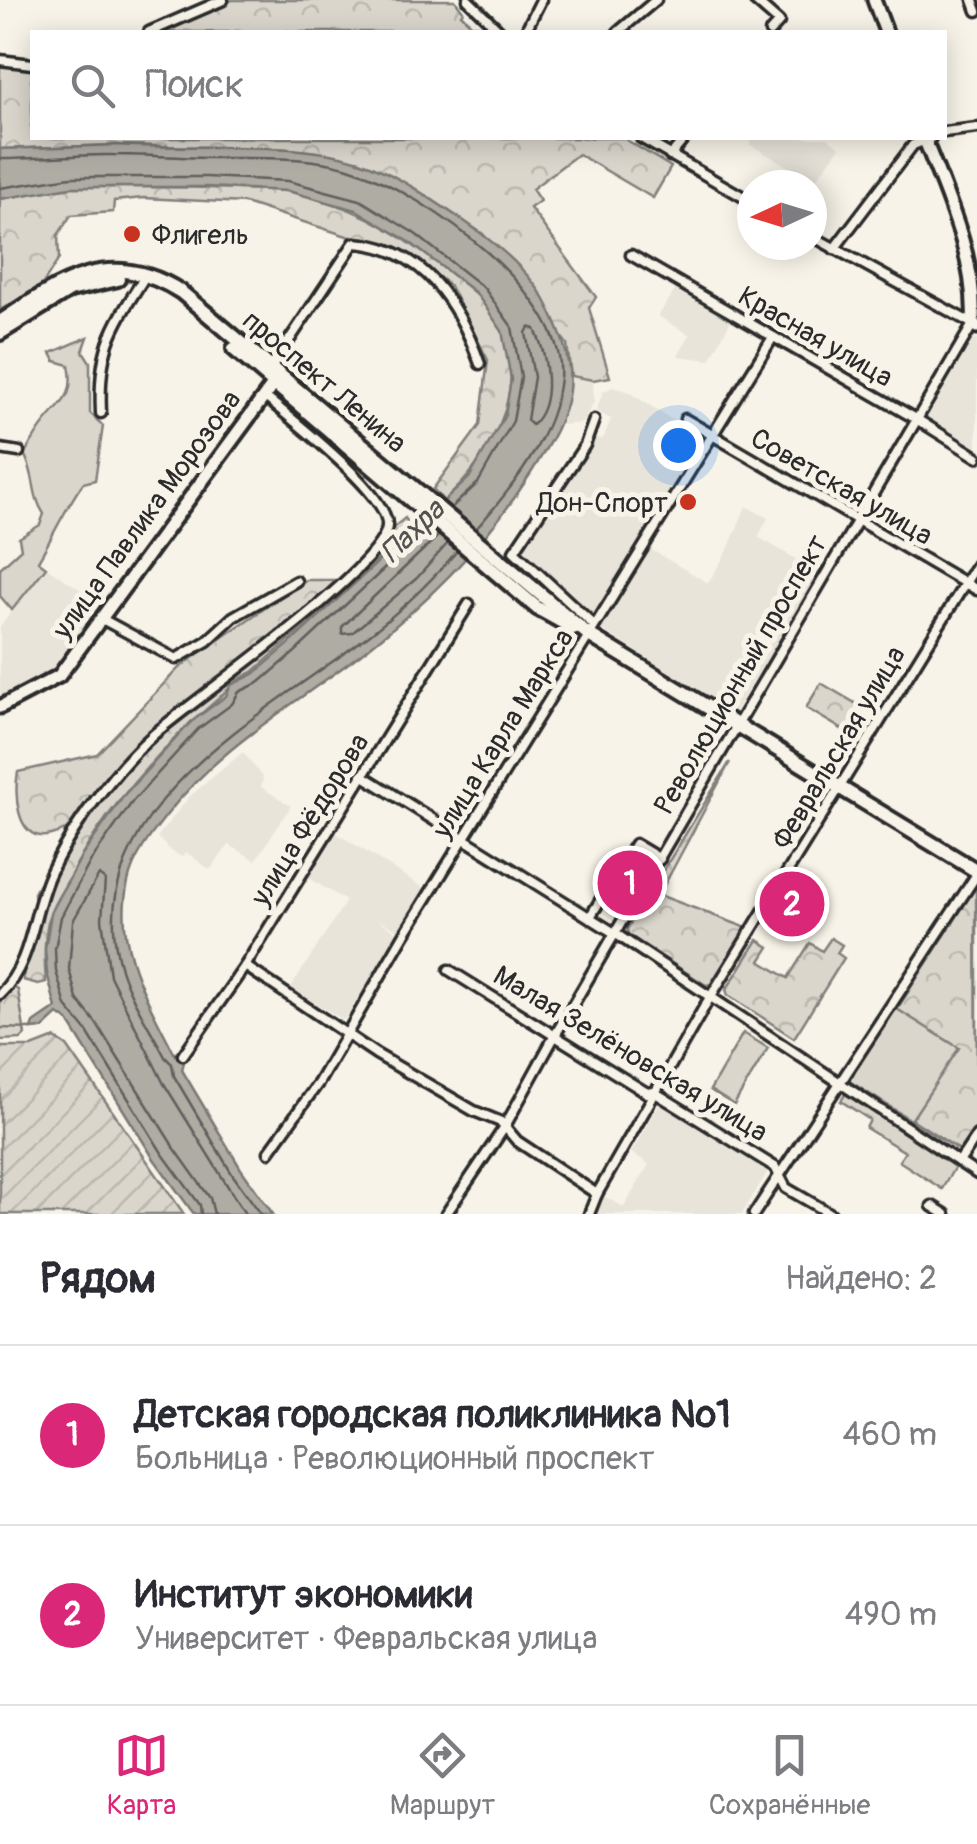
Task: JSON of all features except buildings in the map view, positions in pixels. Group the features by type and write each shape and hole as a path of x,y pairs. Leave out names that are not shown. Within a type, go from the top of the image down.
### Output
{"main road":[{"name":"проспект Ленина","path":"0,322 39,295 90,274 114,270 148,273 181,292 355,447 540,603 592,630 739,727 977,873"},
{"path":"0,333 70,290 113,279 142,280"},
{"name":"проспект Ленина","path":"142,280 179,300 274,376"}],"street":[{"path":"154,30 224,0"},
{"path":"468,0 500,30"},
{"path":"526,30 541,0"},
{"path":"620,30 656,0"},
{"path":"754,0 778,22 772,30"},
{"path":"874,0 885,30"},
{"path":"973,0 977,11"},
{"path":"0,60 30,64"},
{"path":"947,132 977,128"},
{"path":"644,140 737,194"},
{"path":"670,156 683,140"},
{"path":"834,248 913,145 923,140"},
{"path":"928,140 969,256 975,325"},
{"name":"улица Павлика Морозова","path":"0,708 58,676 102,620 264,396 354,243 411,262 443,288 468,331 480,364"},
{"path":"827,244 975,325"},
{"name":"Красная улица","path":"631,255 977,457"},
{"path":"101,413 102,360 107,341 142,280"},
{"name":"Революционный проспект","path":"446,1214 504,1128 975,325"},
{"name":"улица Карла Маркса","path":"269,1152 319,1082 464,838 773,338"},
{"path":"0,994 19,967 50,875 108,785 146,741 175,716 352,575 385,535 386,514 356,475 264,396"},
{"name":"Советская улица","path":"685,419 977,590"},
{"path":"592,630 514,550 585,445 594,420"},
{"path":"0,449 18,452"},
{"name":"Февральская улица","path":"589,1214 596,1194 710,997 977,564"},
{"path":"102,620 176,659 206,641 233,617 296,581"},
{"name":"улица Фёдорова","path":"183,1055 245,966 469,604"},
{"path":"362,775 590,917 977,1174"},
{"path":"590,917 635,844 660,859"},
{"path":"754,1214 977,873"},
{"path":"245,966 376,1054 474,1111 495,1119 596,1194"},
{"name":"Малая Зелёновская улица","path":"449,970 554,1037 647,1093 654,1092 776,1167 786,1188 831,1214"},
{"path":"959,1162 977,1136"},
{"path":"932,1206 945,1214"}],"shaded area":[{"path":"752,140 831,140 840,147 823,170 793,170 749,144"},
{"path":"676,289 731,320 710,360 678,356 690,335 658,316"},
{"path":"977,339 977,451 930,421 929,415 972,341"},
{"path":"571,376 593,380 594,402 582,423 562,425"},
{"path":"612,387 627,391 704,440 593,617 517,552 592,438 603,439 611,419 596,411 603,392"},
{"path":"746,506 768,518 758,537 820,573 734,713 598,627 648,548 708,583 727,552"},
{"path":"46,567 104,605 51,675 3,700 0,626"},
{"path":"243,752 263,778 261,787 291,806 256,860 229,845 210,870 186,852 182,857 171,851 157,837 190,796"},
{"path":"333,831 427,890 401,932 374,917 400,934 344,1020 290,989 346,901 306,876"},
{"path":"660,1103 770,1168 742,1214 595,1214 605,1197 624,1207 649,1164 631,1153"}],"green space":[{"path":"232,0 455,0 472,25 486,30 160,30"},
{"path":"0,62 30,68 30,140 626,140 671,167 653,198 578,154 532,189 540,201 530,208 596,297 589,308 610,377 593,380 571,376 567,344 483,234 420,192 360,161 246,148 118,145 0,149"},
{"path":"69,187 291,192 367,217 400,237 473,292 503,331 511,378 507,402 500,424 476,466 444,501 433,489 480,425 488,360 450,286 416,258 371,241 245,203 143,198 114,201 113,212 71,215 58,235 59,259 42,285 0,310 0,199"},
{"path":"88,337 83,351 90,362 90,413 103,426 95,480 83,483 38,561 46,567 12,610 0,596 0,568 21,549 19,538 40,525 44,514 24,454 65,399 70,385 69,365 55,361 51,353"},
{"path":"405,518 411,527 353,584 253,672 234,684 134,782 99,829 52,910 45,939 46,982 23,980 28,940 25,931 35,912 34,893 69,829 46,836 28,830 17,802 18,772 97,754 178,669 306,580 343,580 378,540"},
{"path":"821,683 865,709 850,734 806,708"},
{"path":"730,762 659,895 747,928 712,984 706,985 628,935 627,929"},
{"path":"977,886 977,1130 964,1149 957,1149 849,1081 849,1076"},
{"path":"976,887 977,1128 963,1149 958,1149 912,1119 959,1048 897,1009"},
{"path":"831,938 842,945 837,953 844,958 794,1038 728,995 726,990 758,940 769,947 760,961 788,978 810,943 822,951"},
{"path":"13,987 18,990 25,1035 21,1039 0,1040 0,1002"},
{"path":"743,1033 768,1048 734,1105 710,1090"},
{"path":"55,1038 67,1046 184,1214 0,1214 0,1047 32,1047"},
{"path":"847,1091 957,1163 942,1189 899,1161 905,1152 866,1128 870,1120 841,1101"}],"water":[{"name":"Пахра","path":"118,145 304,150 333,154 387,172 464,221 522,270 548,306 570,374 564,410 545,450 477,546 390,630 210,768 154,832 130,873 125,928 135,971 174,1053 185,1058 182,1070 241,1169 273,1214 194,1214 154,1159 68,1021 58,1014 43,1028 32,1029 34,1023 56,1008 45,949 51,913 81,857 125,794 191,722 226,696 231,685 254,674 289,644 469,478 505,415 511,379 502,331 476,293 408,241 356,210 288,191 206,187 71,187 0,199 0,149"}],"waterway":[{"path":"0,1028 32,1029"}],"place":[{"name":"Флигель","path":"132,234"},
{"name":"Дон-Спорт","path":"688,502"},
{"name":"Детская городская поликлиника №1","path":"630,883"},
{"name":"Институт экономики","path":"792,904"}]}
